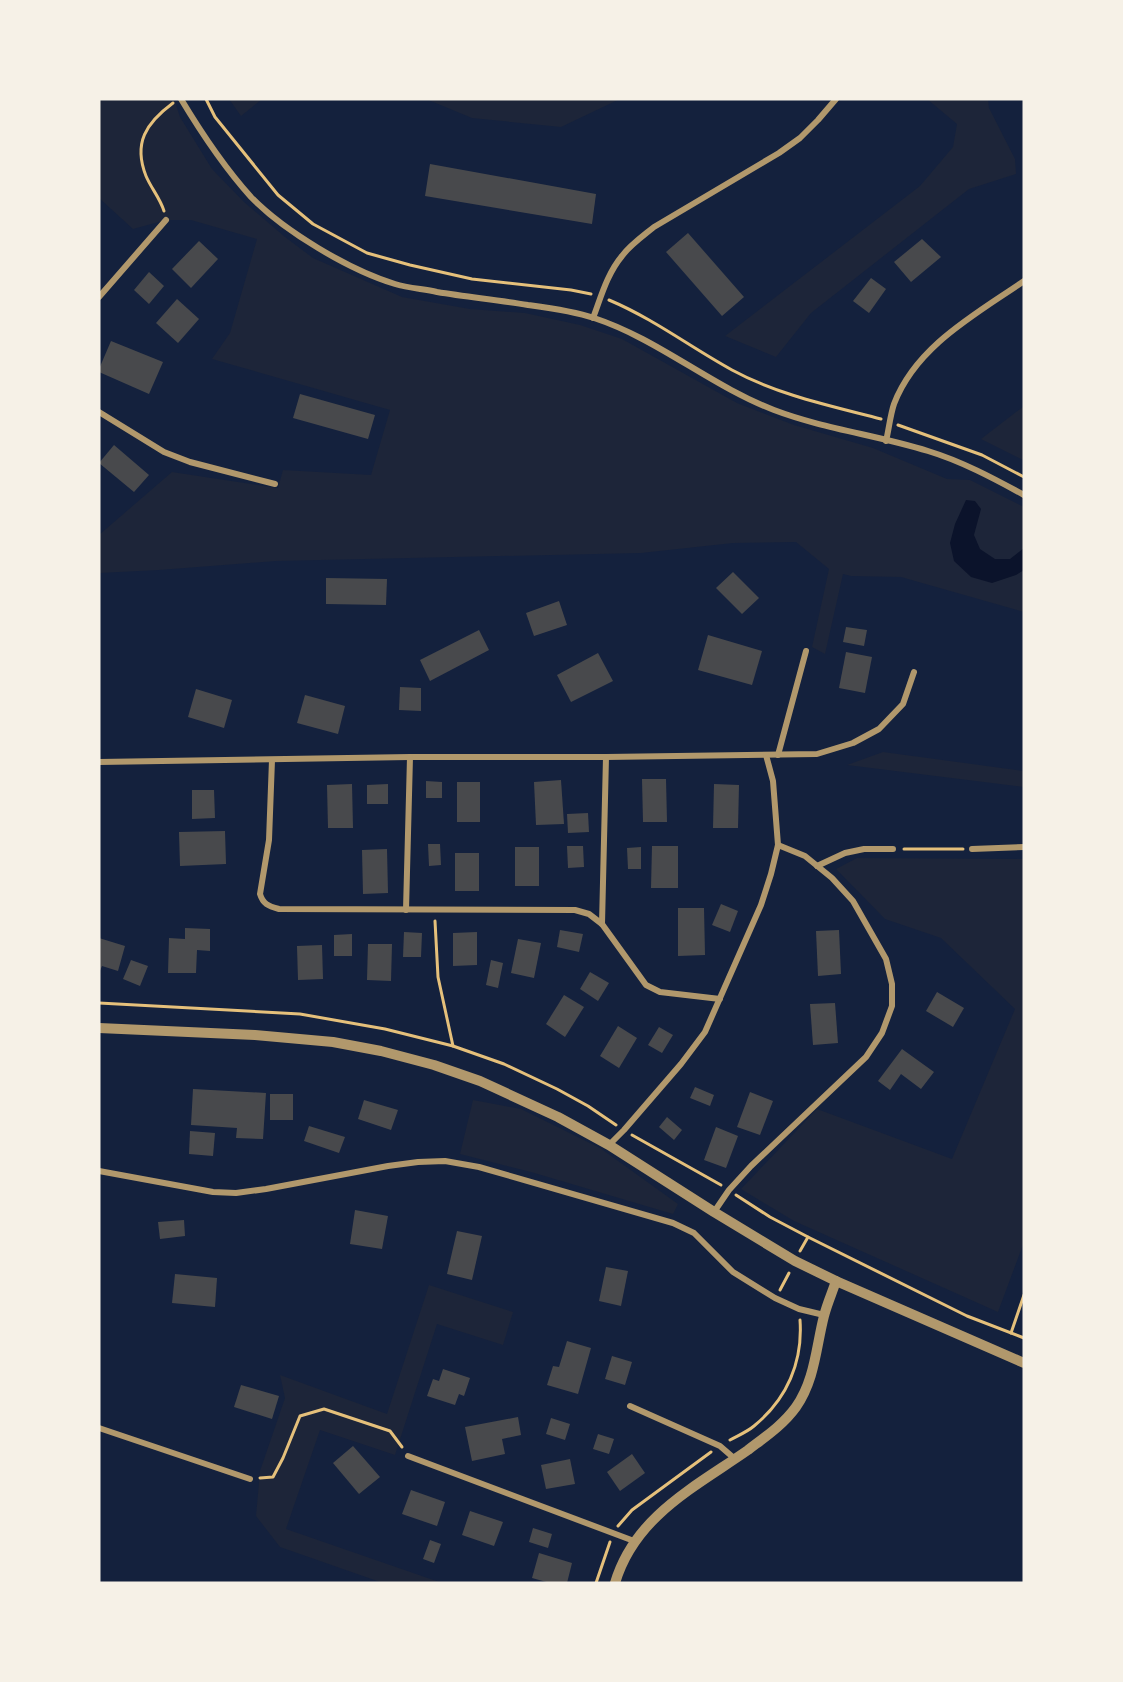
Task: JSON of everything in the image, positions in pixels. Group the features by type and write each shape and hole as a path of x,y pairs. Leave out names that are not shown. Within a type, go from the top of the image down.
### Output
{"street":[{"path":"181,99 218,158 253,199 318,248 352,267 395,284 555,309 593,318 627,331 742,396 774,410 809,422 929,451 972,468 1024,495"},
{"path":"593,318 609,275 622,255 654,227 780,153 800,138 836,99"},
{"path":"99,297 166,220"},
{"path":"886,441 894,405 906,380 922,358 956,328 1024,281"},
{"path":"99,412 164,452 190,462 275,484"},
{"path":"778,755 806,651"},
{"path":"99,762 817,754 853,743 879,729 903,704 914,672"},
{"path":"609,1146 681,1064 705,1032 761,905 778,844 773,781 766,755"},
{"path":"406,910 410,757"},
{"path":"602,924 606,757"},
{"path":"272,760 269,840 260,894 263,902 268,906 279,909 575,910 589,914 602,924 646,985 660,992 720,999"},
{"path":"714,1212 729,1190 751,1166 866,1057 882,1033 892,1006 892,984 886,959 852,901 832,878 805,856 778,844"},
{"path":"972,849 1024,847"},
{"path":"817,866 845,853 864,849 893,849"},
{"path":"99,1028 333,1042 381,1051 434,1065 480,1081 558,1117 609,1146 795,1261 956,1335 1024,1363"},
{"path":"99,1171 213,1192 237,1193 418,1161 446,1161 468,1165 673,1223 694,1233 733,1272 799,1309 824,1315"},
{"path":"615,1583 634,1541 657,1515 780,1426 796,1407 807,1387 824,1315 836,1281"},
{"path":"630,1406 720,1446 735,1459"},
{"path":"99,1428 250,1479"},
{"path":"408,1456 634,1541"}],"path":[{"path":"166,220 162,205 146,176 140,151 144,132 161,112 181,99"},
{"path":"893,849 972,849"},
{"path":"434,910 438,976 453,1046"},
{"path":"1011,1333 1024,1295"},
{"path":"250,1479 273,1477 284,1458 300,1416 324,1409 390,1431 408,1456"}],"shaded area":[{"path":"99,99 174,99 180,117 212,169 244,202 313,258 402,297 470,309 525,313 580,325 622,339 737,403 794,425 873,448 947,479 970,480 1024,507 1024,612 901,577 843,574 825,654 812,647 829,569 796,542 733,543 641,553 276,561 99,573 99,535 172,472 278,488 283,470 371,475 390,410 212,359 230,333 257,239 191,220 166,220 133,229 99,198"},
{"path":"229,99 265,99 241,116"},
{"path":"426,99 620,99 561,127 472,118"},
{"path":"927,99 988,99 989,108 1015,159 1016,174 969,189 811,313 776,357 725,336 920,186 953,147 957,124"},
{"path":"1024,406 1023,460 981,439"},
{"path":"966,500 975,501 981,509 974,535 980,549 995,559 1010,559 1024,548 1024,570 992,583 971,577 954,561 950,543 955,524"},
{"path":"883,752 1024,771 1024,787 847,765"},
{"path":"857,858 1024,859 1024,1242 998,1312 794,1221 741,1189 817,1109 952,1159 1015,1009 941,938 885,919 836,869"},
{"path":"473,1100 521,1109 600,1148 678,1204 673,1214 531,1172 460,1154"},
{"path":"429,1285 513,1312 503,1345 437,1324 395,1455 320,1430 286,1529 442,1583 383,1583 280,1547 256,1516 260,1471 285,1398 280,1375 387,1414"}],"building":[{"path":"430,164 596,194 592,224 425,196"},
{"path":"688,233 744,297 722,316 666,252"},
{"path":"922,239 941,257 911,282 894,262"},
{"path":"199,241 218,259 191,288 172,269"},
{"path":"149,272 164,286 149,304 134,290"},
{"path":"871,278 886,289 869,313 853,301"},
{"path":"177,299 199,319 178,343 156,323"},
{"path":"111,341 163,362 149,394 99,372"},
{"path":"300,394 375,415 368,439 293,418"},
{"path":"114,445 149,475 134,492 99,463"},
{"path":"733,572 759,598 742,614 716,588"},
{"path":"326,578 387,579 386,605 326,604"},
{"path":"559,601 567,625 534,636 526,613"},
{"path":"846,627 867,630 864,646 843,642"},
{"path":"479,630 489,650 430,681 420,660"},
{"path":"708,635 762,651 752,685 698,670"},
{"path":"846,652 872,657 865,693 839,688"},
{"path":"598,653 613,681 571,702 557,675"},
{"path":"400,687 421,688 421,711 399,710"},
{"path":"196,689 232,700 224,728 188,717"},
{"path":"305,695 345,706 338,734 297,723"},
{"path":"642,779 666,779 667,822 643,822"},
{"path":"561,780 564,824 536,825 534,782"},
{"path":"426,781 442,782 442,798 426,798"},
{"path":"457,782 480,782 480,822 457,822"},
{"path":"352,784 353,828 328,828 327,785"},
{"path":"388,784 388,804 367,804 367,785"},
{"path":"714,784 739,785 738,828 713,828"},
{"path":"192,790 214,790 215,818 192,819"},
{"path":"588,813 589,832 568,833 567,814"},
{"path":"225,831 226,864 180,866 179,832"},
{"path":"428,844 440,844 441,865 429,866"},
{"path":"567,846 583,846 584,867 568,868"},
{"path":"652,846 678,846 678,888 651,888"},
{"path":"515,847 539,847 539,886 515,886"},
{"path":"641,847 641,869 628,869 627,848"},
{"path":"387,849 388,893 363,894 362,850"},
{"path":"455,853 479,853 479,891 455,891"},
{"path":"721,904 738,911 730,932 712,925"},
{"path":"678,908 704,908 705,955 678,956"},
{"path":"185,928 210,929 210,951 197,950 196,973 168,973 169,938 185,939"},
{"path":"560,930 583,934 579,952 557,947"},
{"path":"839,930 841,974 818,976 816,931"},
{"path":"404,932 422,933 421,957 403,957"},
{"path":"477,932 477,965 453,966 453,933"},
{"path":"352,934 352,956 334,956 334,935"},
{"path":"99,938 125,946 118,971 102,966 99,973"},
{"path":"518,939 541,943 534,978 511,973"},
{"path":"368,944 392,944 391,981 367,980"},
{"path":"322,945 323,979 298,980 297,946"},
{"path":"131,960 148,966 140,986 123,979"},
{"path":"491,960 503,963 498,988 486,985"},
{"path":"590,972 609,983 598,1001 580,989"},
{"path":"937,992 964,1008 953,1027 926,1011"},
{"path":"564,995 584,1007 565,1037 546,1024"},
{"path":"835,1003 838,1043 813,1045 810,1004"},
{"path":"618,1026 637,1038 619,1068 600,1056"},
{"path":"659,1027 673,1035 662,1053 648,1045"},
{"path":"902,1049 934,1072 921,1089 901,1074 890,1090 878,1081"},
{"path":"695,1087 714,1095 710,1106 690,1098"},
{"path":"193,1089 266,1093 263,1139 236,1138 237,1128 191,1125"},
{"path":"750,1092 773,1101 760,1135 737,1127"},
{"path":"270,1094 293,1094 293,1120 270,1120"},
{"path":"364,1100 398,1110 391,1130 358,1119"},
{"path":"667,1117 682,1130 674,1140 659,1127"},
{"path":"309,1126 345,1137 339,1153 304,1141"},
{"path":"716,1127 738,1136 726,1168 704,1160"},
{"path":"190,1131 215,1133 213,1156 189,1154"},
{"path":"355,1210 388,1216 382,1249 350,1244"},
{"path":"184,1220 185,1236 160,1239 158,1222"},
{"path":"457,1231 482,1236 472,1280 447,1274"},
{"path":"606,1267 628,1271 621,1306 599,1301"},
{"path":"175,1274 217,1278 215,1307 172,1303"},
{"path":"567,1341 591,1348 578,1394 547,1385 553,1366 559,1367"},
{"path":"612,1356 632,1362 625,1385 605,1379"},
{"path":"443,1369 470,1378 464,1396 459,1394 455,1405 427,1396 433,1379 439,1381"},
{"path":"241,1385 279,1396 272,1419 234,1407"},
{"path":"518,1417 521,1435 502,1439 505,1454 472,1461 465,1427"},
{"path":"551,1418 570,1424 565,1440 546,1434"},
{"path":"598,1434 614,1439 609,1454 593,1449"},
{"path":"353,1446 380,1477 359,1494 333,1463"},
{"path":"632,1454 645,1473 620,1491 607,1472"},
{"path":"570,1459 575,1484 546,1489 541,1465"},
{"path":"411,1490 445,1502 437,1526 402,1514"},
{"path":"470,1511 503,1522 494,1546 462,1535"},
{"path":"533,1528 552,1534 548,1548 529,1542"},
{"path":"430,1540 441,1544 434,1563 423,1559"},
{"path":"539,1553 572,1563 567,1583 550,1583 532,1578"}]}
